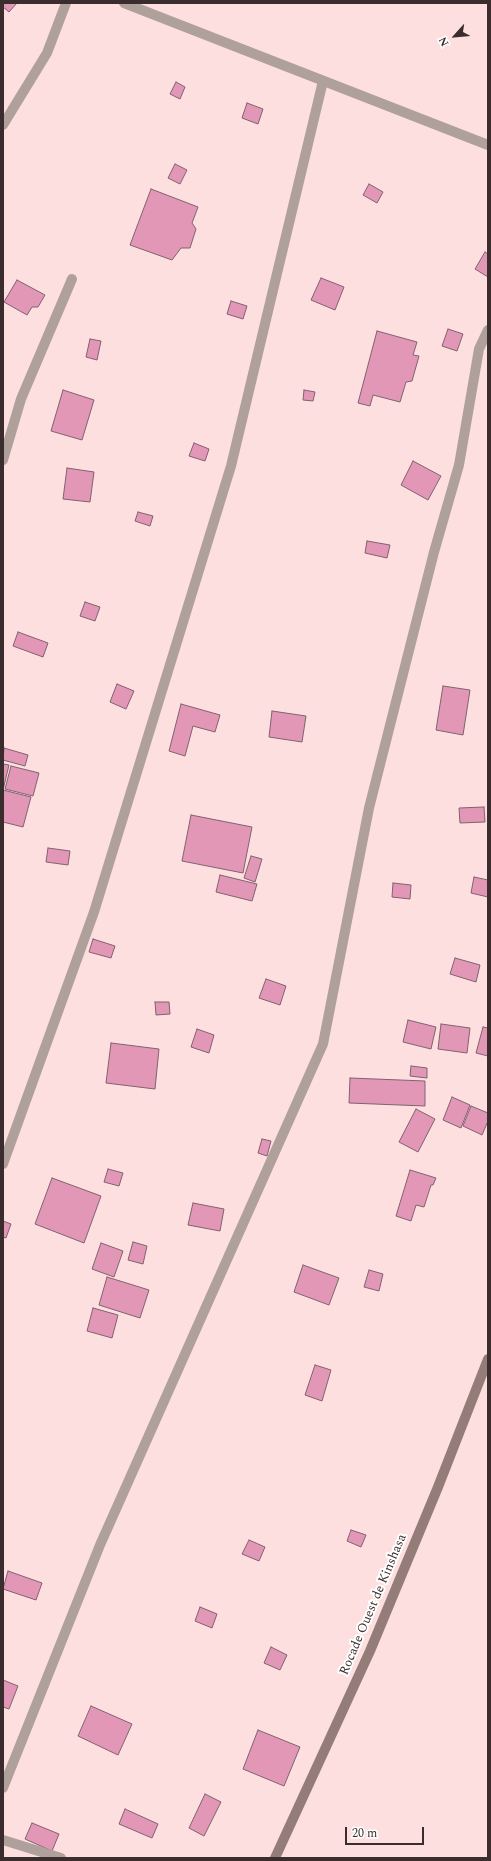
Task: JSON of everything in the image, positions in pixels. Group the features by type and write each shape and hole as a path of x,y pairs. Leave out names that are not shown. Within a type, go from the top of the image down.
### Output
{"main road":[{"name":"Rocade Ouest de Kinshasa","path":"275,1858 370,1651 438,1487 488,1359"}],"street":[{"path":"3,125 47,53 66,3"},
{"path":"124,3 488,145"},
{"path":"3,1164 94,912 232,466 323,80"},
{"path":"3,460 21,399 72,279"},
{"path":"3,1788 100,1545 323,1044 370,808 434,552 459,465 479,349 488,330"},
{"path":"3,1840 61,1858"}],"building":[{"path":"3,3 17,3 9,12 3,7"},
{"path":"176,82 185,87 180,99 170,94"},
{"path":"247,103 263,109 258,124 242,118"},
{"path":"175,164 187,170 180,184 168,178"},
{"path":"369,184 383,192 377,203 363,195"},
{"path":"151,189 198,207 192,223 196,229 190,248 181,248 172,260 130,245"},
{"path":"485,252 488,254 488,277 475,269"},
{"path":"321,278 344,287 335,310 311,300"},
{"path":"17,280 45,295 38,307 32,307 27,315 4,302"},
{"path":"231,301 247,306 243,319 227,314"},
{"path":"448,329 463,334 457,351 442,346"},
{"path":"377,331 417,342 413,355 419,356 412,381 406,382 400,402 373,395 370,406 358,403"},
{"path":"90,339 101,341 97,360 86,357"},
{"path":"63,390 94,400 82,440 51,431"},
{"path":"304,390 315,392 313,401 303,400"},
{"path":"194,443 209,449 205,461 189,456"},
{"path":"413,461 441,476 428,500 401,485"},
{"path":"67,468 94,472 90,502 63,499"},
{"path":"138,512 153,516 150,526 135,521"},
{"path":"367,541 390,545 387,558 365,553"},
{"path":"85,602 100,607 95,621 80,616"},
{"path":"18,632 48,643 43,657 13,646"},
{"path":"117,684 134,691 126,709 110,702"},
{"path":"443,686 470,690 463,735 436,730"},
{"path":"181,704 220,715 215,732 193,726 185,756 169,751"},
{"path":"272,711 306,716 302,742 269,737"},
{"path":"4,748 28,755 25,766 3,760"},
{"path":"3,764 9,765 3,790"},
{"path":"11,766 39,773 33,796 5,789"},
{"path":"3,790 31,797 23,827 3,822"},
{"path":"484,807 485,822 460,823 459,808"},
{"path":"191,815 252,827 243,873 182,861"},
{"path":"48,848 70,851 68,865 46,862"},
{"path":"251,856 262,859 255,882 244,878"},
{"path":"220,875 257,884 252,901 216,892"},
{"path":"474,877 488,880 488,897 471,893"},
{"path":"393,883 411,885 410,899 392,897"},
{"path":"93,939 115,946 111,958 89,952"},
{"path":"455,958 480,965 476,982 450,974"},
{"path":"266,979 286,986 280,1005 259,998"},
{"path":"155,1002 169,1002 170,1014 156,1015"},
{"path":"408,1020 436,1027 431,1049 403,1042"},
{"path":"441,1024 470,1028 467,1053 438,1049"},
{"path":"483,1027 488,1028 488,1056 476,1053"},
{"path":"197,1029 214,1035 209,1053 191,1047"},
{"path":"111,1043 159,1049 155,1089 106,1083"},
{"path":"411,1066 427,1068 427,1078 410,1076"},
{"path":"350,1078 425,1081 425,1106 349,1103"},
{"path":"452,1097 470,1105 461,1128 443,1120"},
{"path":"471,1106 488,1113 488,1121 482,1135 463,1126"},
{"path":"416,1109 435,1119 418,1152 399,1142"},
{"path":"262,1139 271,1141 267,1156 258,1153"},
{"path":"108,1169 123,1173 119,1186 104,1182"},
{"path":"410,1170 436,1178 433,1185 431,1185 424,1207 416,1205 411,1221 396,1216"},
{"path":"52,1178 101,1196 84,1243 35,1224"},
{"path":"193,1203 224,1209 220,1231 188,1225"},
{"path":"3,1221 11,1224 6,1238 3,1237"},
{"path":"133,1242 147,1246 143,1264 128,1260"},
{"path":"101,1243 123,1251 114,1277 92,1269"},
{"path":"303,1265 339,1278 329,1305 294,1292"},
{"path":"369,1270 383,1274 379,1291 364,1287"},
{"path":"107,1277 149,1290 140,1318 99,1305"},
{"path":"93,1308 118,1315 112,1338 87,1331"},
{"path":"315,1365 331,1370 322,1401 305,1395"},
{"path":"351,1530 366,1535 361,1547 347,1541"},
{"path":"249,1540 265,1547 259,1561 242,1554"},
{"path":"8,1571 42,1583 36,1600 3,1589"},
{"path":"200,1607 217,1614 212,1628 195,1621"},
{"path":"271,1647 287,1655 280,1670 264,1663"},
{"path":"3,1680 18,1686 9,1709 3,1707"},
{"path":"91,1706 132,1724 118,1755 78,1736"},
{"path":"258,1730 300,1747 284,1786 243,1769"},
{"path":"205,1794 221,1802 204,1836 189,1828"},
{"path":"125,1809 158,1824 152,1838 119,1824"},
{"path":"32,1823 59,1834 52,1851 25,1839"}]}
